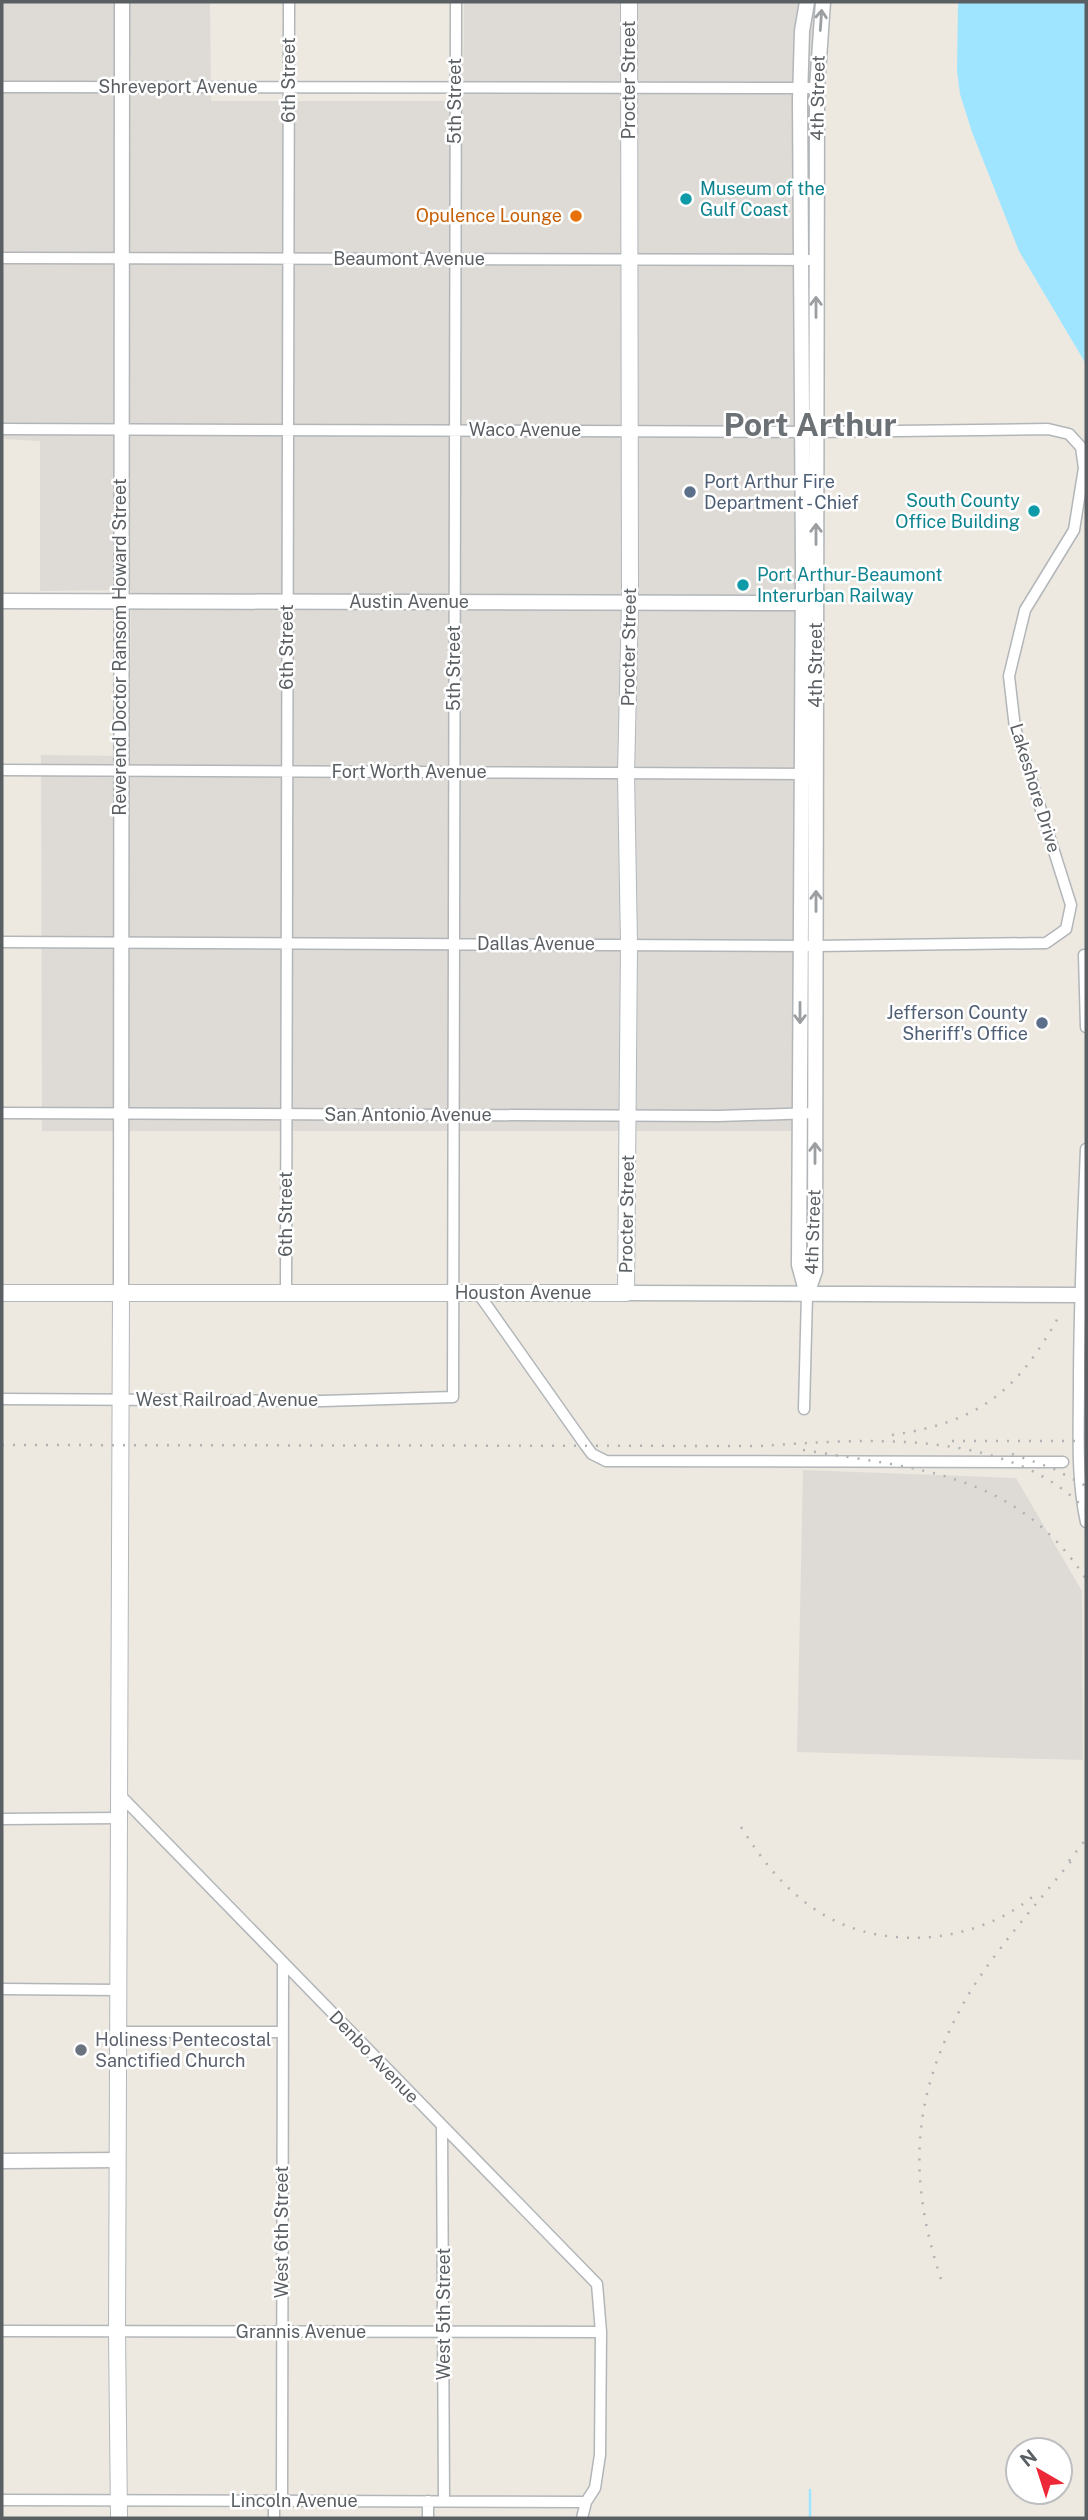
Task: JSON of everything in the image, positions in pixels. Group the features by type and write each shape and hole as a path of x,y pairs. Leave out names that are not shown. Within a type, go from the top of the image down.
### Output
{"main road":[{"name":"Procter Street","path":"626,1293 629,944 626,774 630,603 629,2"},
{"name":"Houston Avenue","path":"2,1293 626,1293"},
{"path":"119,2518 117,2332 121,1293"}],"street":[{"name":"Reverend Doctor Ransom Howard Street","path":"121,1293 122,2"},
{"name":"6th Street","path":"286,1293 289,2"},
{"name":"5th Street","path":"453,1293 456,2"},
{"name":"4th Street","path":"807,2 802,31 800,260 809,432"},
{"name":"4th Street","path":"807,1294 799,1265 800,945 808,774 809,432 816,260 817,88 823,2"},
{"name":"Shreveport Avenue","path":"2,87 817,88"},
{"name":"Beaumont Avenue","path":"2,258 816,260"},
{"name":"Waco Avenue","path":"2,429 809,432 1048,429"},
{"name":"Lakeshore Drive","path":"1048,429 1069,434 1081,447 1084,468 1074,530 1025,610 1009,676 1015,727 1071,905 1066,929"},
{"name":"Austin Avenue","path":"2,601 809,603"},
{"name":"Fort Worth Avenue","path":"2,770 808,774"},
{"name":"4th Street","path":"807,1294 815,1270 816,946 808,774"},
{"name":"Dallas Avenue","path":"2,942 1029,945 1046,943 1066,929"},
{"path":"1084,955 1086,1027"},
{"name":"San Antonio Avenue","path":"2,1113 628,1116 815,1113"},
{"path":"1086,1149 1080,1493 1086,1522"},
{"name":"West Railroad Avenue","path":"2,1399 323,1401 453,1397 453,1293"},
{"path":"478,1293 592,1454 606,1461 1014,1464 1063,1462"},
{"name":"Houston Avenue","path":"626,1293 1083,1295"},
{"path":"804,1409 807,1294"},
{"name":"Denbo Avenue","path":"118,1793 597,2284 601,2332 600,2455 595,2488 586,2502 582,2518"},
{"path":"2,1819 118,1818"},
{"name":"West 6th Street","path":"274,2518 278,2501 282,2332 283,1963"},
{"path":"2,1989 118,1990"},
{"path":"118,2032 283,2032"},
{"name":"West 5th Street","path":"442,2127 444,2501"},
{"path":"2,2161 118,2160"},
{"name":"Grannis Avenue","path":"2,2332 601,2332"},
{"name":"Lincoln Avenue","path":"2,2500 586,2502"},
{"path":"428,2501 428,2518"}],"shaded area":[{"path":"2,2 210,2 211,101 463,101 464,2 828,2 825,31 823,1131 42,1131 41,755 129,756 131,590 40,591 40,441 2,439"},
{"path":"803,1470 1016,1478 1082,1591 1083,1760 797,1752"}],"water":[{"path":"958,2 1086,2 1086,364 1019,251 972,132 960,94 957,71"}],"waterway":[{"path":"810,2490 810,2518"}],"railway":[{"path":"892,1435 949,1422 992,1399 1011,1384 1027,1365 1059,1316"},
{"path":"2,1445 761,1446 889,1441 976,1451 1017,1464 1054,1483 1086,1510"},
{"path":"952,1441 1086,1441"},
{"path":"803,1450 925,1471 996,1496 1028,1516 1058,1544 1086,1579"},
{"path":"1012,1454 1052,1468 1086,1486"},
{"path":"741,1827 774,1873 793,1892 816,1910 842,1924 870,1933 930,1937 959,1932 1014,1910 1037,1893"},
{"path":"1069,1861 1086,1839"},
{"path":"941,2279 923,2207 920,2173 924,2107 933,2074 945,2040 973,1987 1075,1856"}],"place":[{"name":"Museum of the Gulf Coast","path":"686,199"},
{"name":"Opulence Lounge","path":"576,216"},
{"name":"Port Arthur Fire Department - Chief","path":"690,492"},
{"name":"South County Office Building","path":"1034,511"},
{"name":"Port Arthur-Beaumont Interurban Railway","path":"743,585"},
{"name":"Jefferson County Sheriff's Office","path":"1042,1023"},
{"name":"Holiness Pentecostal Sanctified Church","path":"81,2050"}],"district":[{"name":"Port Arthur","path":"810,425"}]}
